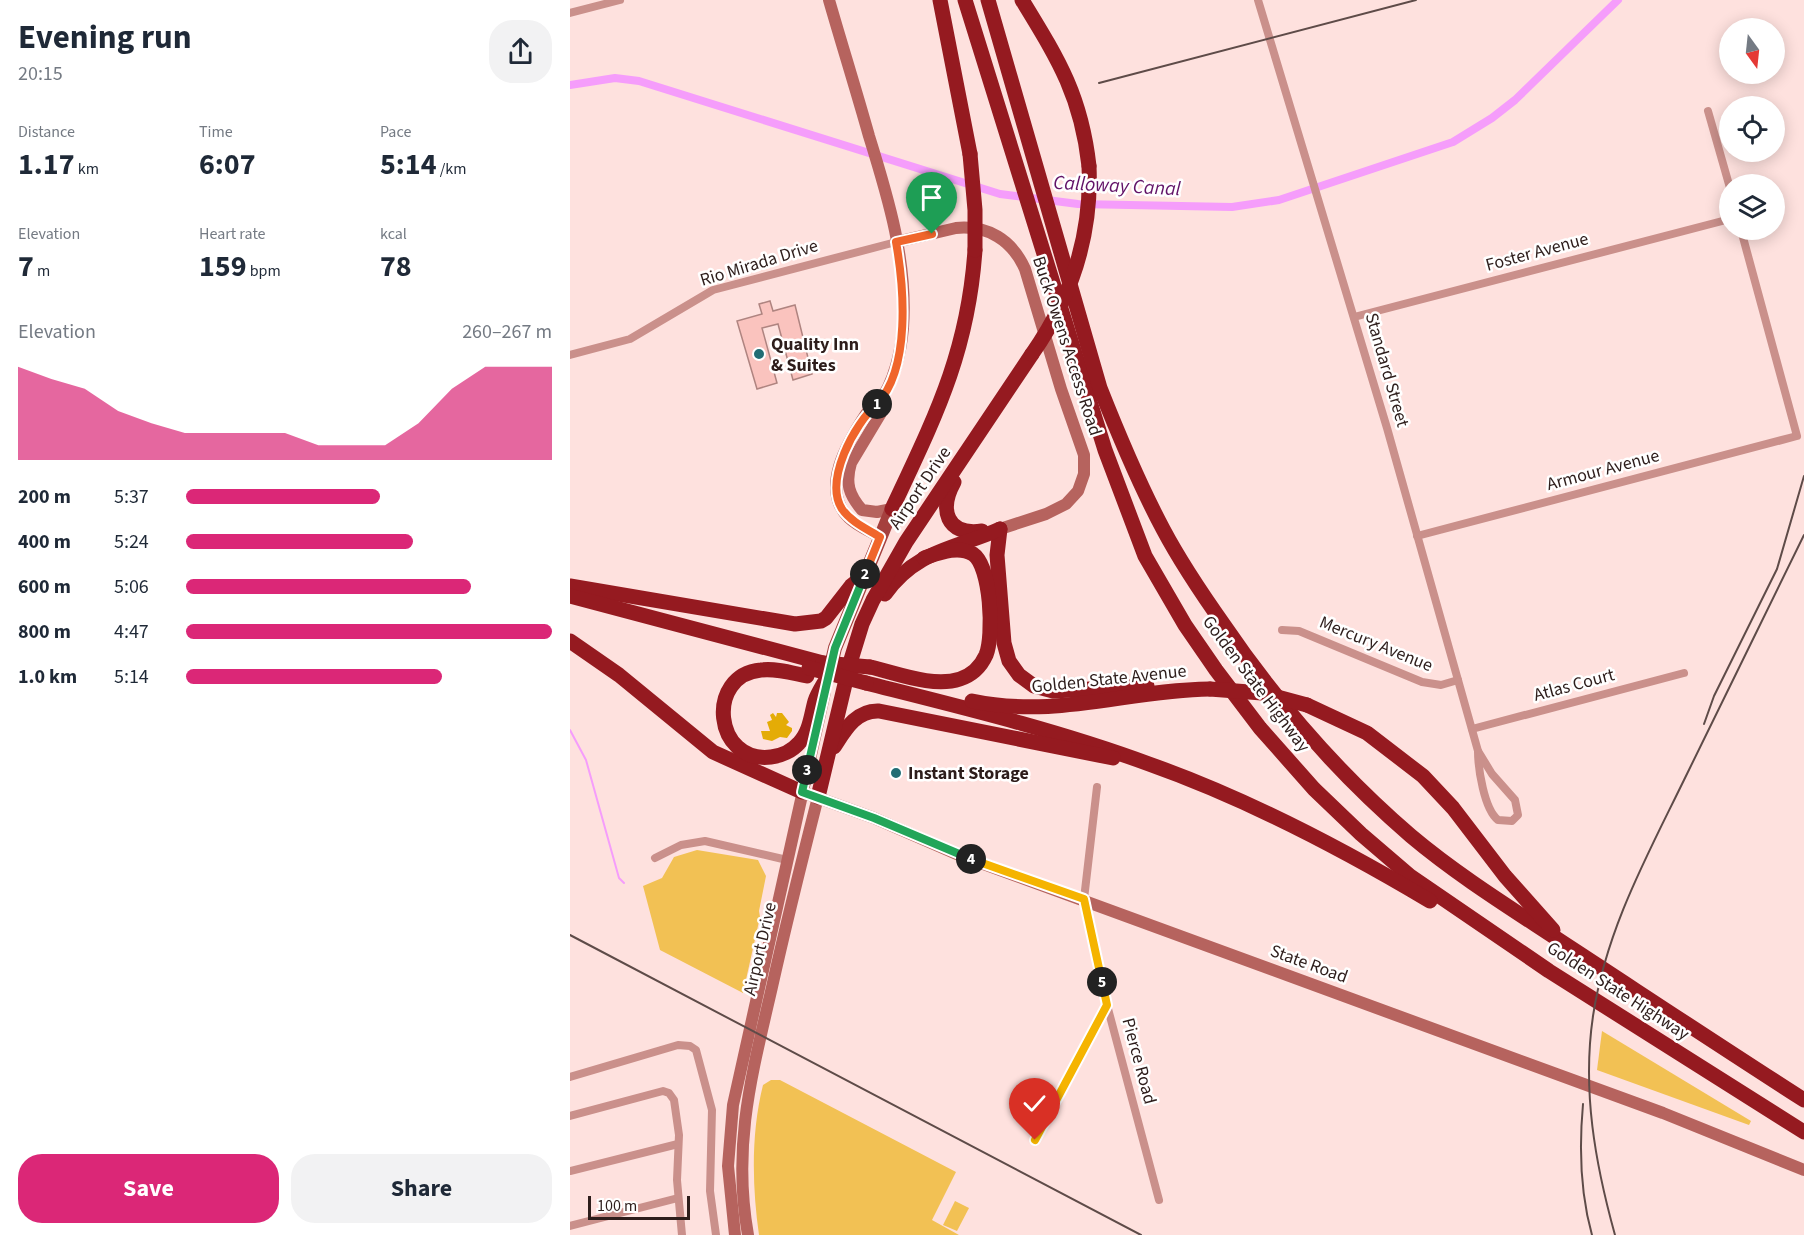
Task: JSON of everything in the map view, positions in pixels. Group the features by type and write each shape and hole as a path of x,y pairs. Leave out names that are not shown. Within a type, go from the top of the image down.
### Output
{"highway":[{"name":"Airport Drive","path":"892,508 938,411 956,361 971,298 975,250 975,210 970,154 940,0"},
{"name":"Golden State Highway","path":"965,0 990,80 1073,321 1112,417 1163,528 1195,584 1257,673 1318,746 1403,829 1474,884 1804,1101"},
{"name":"Golden State Highway","path":"988,0 1009,70 1105,450 1145,556 1185,625 1216,670 1260,728 1292,765 1361,834 1410,876 1549,971 1804,1132"},
{"name":"Airport Drive","path":"818,796 850,663 873,600 906,542 1057,315 1078,262 1087,222 1089,166 1084,133 1070,85 1022,0"},
{"path":"984,427 950,490 947,514 952,526 962,531 1000,529"},
{"path":"860,636 896,580 924,558 1000,529"},
{"path":"1000,529 997,555 1004,643 1009,661 1024,680 1040,688 1053,691 1179,685 1262,693 1307,705 1367,733 1423,776 1453,808 1505,876 1565,944"},
{"path":"865,676 945,682 967,676 983,661 989,647 990,633 983,567 976,556 964,551 952,550 924,558"},
{"path":"570,585 795,624 821,621 826,618 851,586 865,575"},
{"name":"Golden State Avenue","path":"570,596 815,668"},
{"name":"Golden State Avenue","path":"570,606 815,668 865,676 973,701 1024,708 1069,706 1210,688"},
{"path":"570,641 619,675 713,752 802,792"},
{"path":"815,668 816,699 805,736 789,752 764,758 742,751 725,729 722,708 729,689 739,678 763,669 815,668"},
{"name":"Golden State Avenue","path":"865,676 1093,744 1151,764 1227,795 1381,872 1549,971"},
{"path":"829,755 855,719 872,711 1096,756 1151,764"}],"main road":[{"path":"829,0 881,176 896,242 903,287 903,327 894,370 879,402 868,412 852,437 839,468 835,486 839,503 848,517 880,537"},
{"name":"Buck Owens Access Road","path":"896,242 956,228 966,227 989,231 1008,243 1020,258 1025,269 1061,389 1084,455 1084,474 1078,491 1066,504 1046,514 1000,529"},
{"path":"879,402 881,412 851,463 849,489 851,497 862,510 877,512 892,508"},
{"name":"Airport Drive","path":"735,1235 728,1177 731,1113 802,792 815,668 835,648 892,508"},
{"name":"State Road","path":"802,792 818,796 959,855 1663,1113 1804,1170"},
{"name":"Airport Drive","path":"748,1235 741,1172 746,1104 818,796"}],"street":[{"path":"570,13 620,0"},
{"name":"Standard Street","path":"1258,0 1322,207 1417,536 1478,751 1478,766 1490,810 1498,820 1512,821 1518,815 1518,805 1492,774 1478,751"},
{"path":"1708,111 1726,174"},
{"name":"Foster Avenue","path":"1354,318 1719,222"},
{"name":"Armour Avenue","path":"1417,536 1797,436 1744,240"},
{"name":"Rio Mirada Drive","path":"570,355 630,339 714,290 896,242"},
{"name":"Mercury Avenue","path":"1282,630 1299,631 1422,682 1441,685 1458,680"},
{"name":"Atlas Court","path":"1472,729 1684,673"},
{"name":"Pierce Road","path":"1097,787 1084,899 1107,1005 1159,1200"},
{"path":"655,858 681,845 705,841 788,860"},
{"path":"1035,1140 1107,1005"},
{"path":"570,1075 678,1045 690,1046 696,1050 712,1110 710,1191 716,1235"},
{"path":"570,1116 663,1091 669,1093 674,1100 678,1144 678,1198 682,1235"},
{"path":"570,1171 678,1144"},
{"path":"570,1226 678,1198"}],"shaded area":[{"path":"773,713 776,717 777,713 782,713 789,722 786,725 792,728 792,731 787,738 780,737 772,741 763,739 761,731 770,731 767,722 772,720 770,715"},
{"path":"697,850 758,860 766,876 759,911 760,917 743,993 660,950 643,886 662,878 674,857"},
{"path":"1602,1031 1751,1121 1749,1125 1597,1070"},
{"path":"771,1080 780,1080 956,1172 932,1220 959,1235 759,1235 754,1179 756,1122 763,1085"},
{"path":"955,1201 969,1208 957,1231 943,1225"}],"building":[{"name":"Quality Inn & Suites","path":"770,301 773,311 795,305 812,374 793,380 778,324 762,328 777,383 757,389 737,321 762,314 759,304"}],"waterway":[{"name":"Calloway Canal","path":"570,85 615,78 639,81 1000,194 1078,204 1232,207 1279,200 1453,142 1492,118 1515,100 1618,0"},
{"path":"570,730 586,760 619,878 624,883"}],"railway":[{"path":"1099,83 1416,0"},
{"path":"1704,724 1714,696 1777,569 1804,476"},
{"path":"1615,1235 1596,1154 1590,1099 1590,1044 1599,984 1618,924 1642,865 1804,535"},
{"path":"570,935 1141,1235"},
{"path":"1583,1104 1582,1170 1585,1203 1592,1235"}],"place":[{"name":"Quality Inn & Suites","path":"759,354"},
{"name":"Instant Storage","path":"896,773"}],"route":[{"path":"932,234 896,242 903,287 903,327 899,353 879,402 868,412 852,437 836,477 836,495 843,510 852,520 880,537 835,648 802,792 874,818 959,855 1033,883 1084,899 1107,1005 1035,1140"}]}
